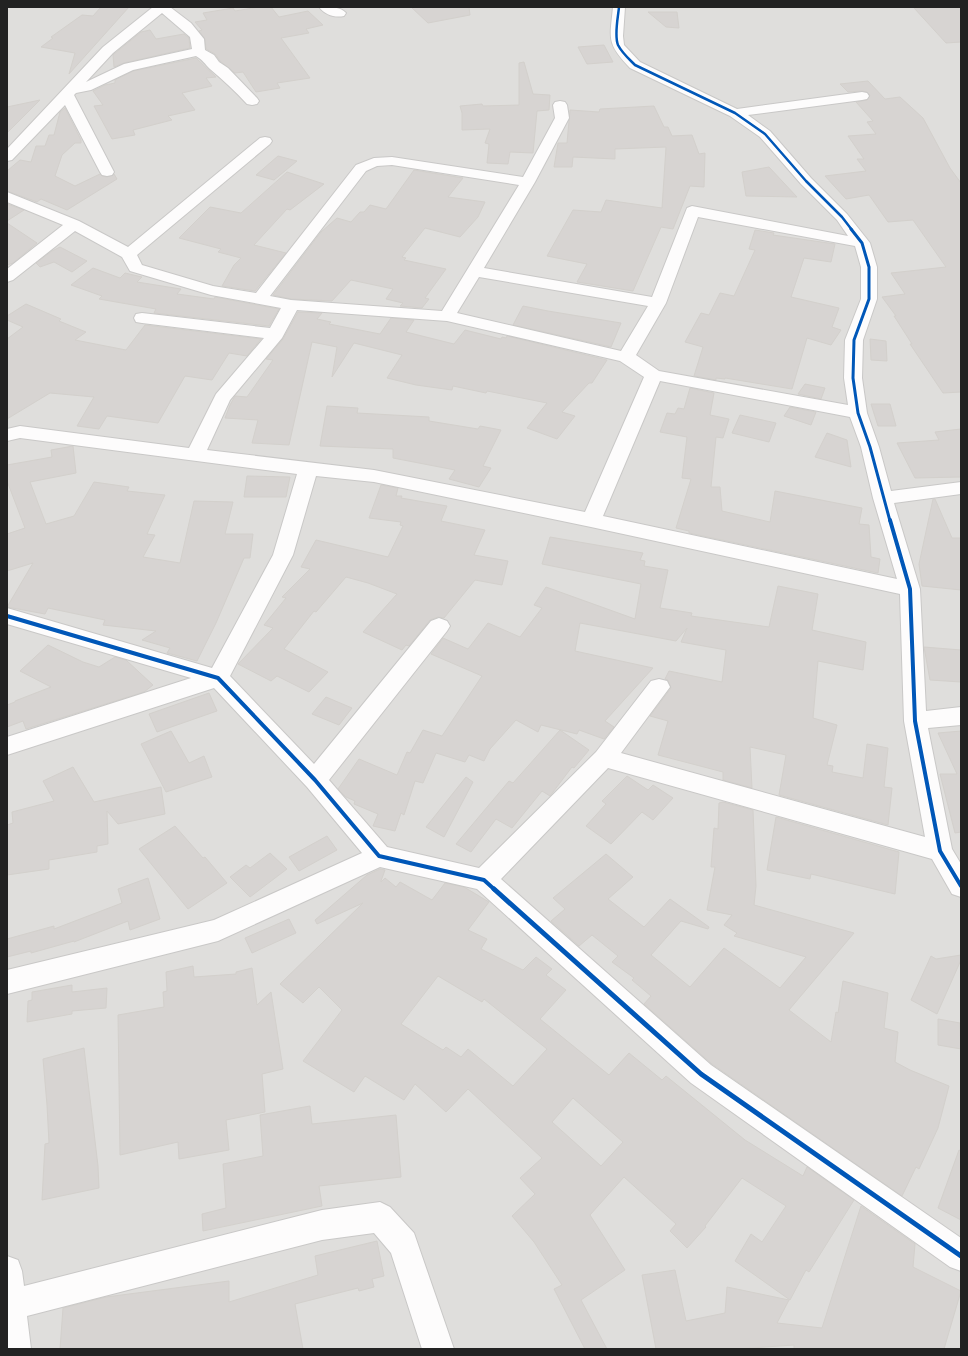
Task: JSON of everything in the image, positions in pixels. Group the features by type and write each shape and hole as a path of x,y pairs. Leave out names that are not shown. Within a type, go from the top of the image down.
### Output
{"street":[{"path":"7,158 108,50 161,7 179,20 194,34 198,40 198,52"},
{"path":"325,7 333,12 340,13"},
{"path":"623,7 617,22 618,45 624,54 635,65 690,93 735,113 765,134 806,182 842,217 862,243 869,267 870,299 854,340 853,378 858,413 870,447 883,498 910,589 915,721 940,851 961,886"},
{"path":"70,92 136,65 198,52 210,58 214,65 223,71 252,101"},
{"path":"70,92 107,172"},
{"path":"735,113 862,96"},
{"path":"447,316 528,182 562,118 560,105"},
{"path":"129,254 265,141"},
{"path":"259,300 361,168 374,162 392,161 528,182"},
{"path":"7,197 74,224 129,254 136,268 211,290 291,305 447,316 626,357 654,375 858,413"},
{"path":"626,357 658,303 692,211 862,243"},
{"path":"7,277 74,224"},
{"path":"473,272 658,303"},
{"path":"195,455 222,398 276,334 291,305"},
{"path":"142,318 276,334"},
{"path":"591,520 654,375"},
{"path":"7,435 20,432 195,455 374,476 591,520 910,589"},
{"path":"7,746 218,678 283,555 308,469"},
{"path":"883,498 961,488"},
{"path":"7,616 218,678 315,780 379,856 484,880 701,1074 961,1256"},
{"path":"315,780 439,626"},
{"path":"484,880 604,758 658,687"},
{"path":"915,721 961,716"},
{"path":"604,758 940,851"},
{"path":"7,982 218,930 379,856"},
{"path":"9,1306 322,1225 380,1217 403,1244 438,1349"},
{"path":"7,1271 9,1306 15,1349"}],"shaded area":[{"path":"7,7 961,7 961,1349 7,1349"}],"building":[{"path":"101,7 129,7 69,74 75,53 41,47 53,38 51,37 82,15 93,16"},
{"path":"259,7 271,7 279,17 308,11 323,25 306,29 309,33 281,38 310,78 277,83 280,88 256,92 243,72 235,73 220,61 215,54 206,49 205,39 199,31 202,30 195,22 207,20 203,13 233,8 235,11"},
{"path":"411,7 469,7 470,15 428,23"},
{"path":"961,7 961,42 946,43 914,8"},
{"path":"648,12 677,12 679,28 666,27"},
{"path":"150,30 156,39 184,34 189,38 190,48 124,63 114,67 113,55 141,32"},
{"path":"604,45 613,62 587,64 578,47"},
{"path":"196,58 216,77 206,78 212,86 182,93 195,110 168,116 172,120 133,130 135,135 112,139 94,106 103,105 93,91 105,85 115,83 115,80 133,71"},
{"path":"524,62 533,94 550,95 549,110 537,111 533,153 510,152 508,164 487,163 489,144 485,143 490,129 462,130 462,113 460,106 482,104 483,106 519,105 519,63"},
{"path":"868,81 885,99 900,97 923,118 950,168 961,183 961,392 943,393 910,344 912,344 894,316 896,316 882,297 905,294 891,273 946,267 913,220 888,222 869,195 846,199 825,176 866,171 857,159 864,159 848,136 876,134 867,122 873,121 856,102 867,100 870,95 867,92 862,91 848,92 840,84"},
{"path":"40,100 7,133 7,107"},
{"path":"654,106 664,127 668,127 672,136 692,135 699,154 705,153 704,187 690,186 673,229 661,227 633,291 577,282 587,264 547,256 573,210 601,212 606,200 662,208 666,147 615,149 615,159 573,157 572,167 554,167 558,143 567,143 570,110 599,112 600,109"},
{"path":"65,108 81,140 81,143 75,143 62,155 55,176 75,186 100,174 107,177 114,174 117,179 67,210 41,199 37,202 7,191 7,171 20,160 31,162 36,146 45,146 49,135 54,135 60,112"},
{"path":"278,156 297,161 274,180 256,175"},
{"path":"769,167 797,197 746,196 742,172"},
{"path":"414,170 463,178 448,197 485,202 478,217 460,237 425,228 402,257 406,258 404,260 446,269 425,298 429,299 422,308 400,306 403,303 386,299 393,289 351,280 332,301 291,299 273,295 321,232 337,218 351,222 360,212 364,212 370,205 386,209"},
{"path":"287,172 324,184 290,210 287,209 254,245 286,253 255,291 222,286 234,265 241,258 218,252 221,249 179,238 210,207 241,213"},
{"path":"7,204 24,210 7,221"},
{"path":"7,223 37,243 13,263 7,265"},
{"path":"755,230 774,233 773,235 835,244 831,262 804,258 791,297 839,308 832,327 841,330 831,345 807,338 792,389 725,378 716,378 716,380 694,376 703,347 685,342 701,313 709,315 720,293 734,296 755,250 749,249"},
{"path":"60,247 87,261 72,272 54,262 40,267 36,263"},
{"path":"93,268 120,278 125,273 142,277 137,282 181,289 177,294 214,299 215,297 279,309 269,326 154,313 156,309 99,299 102,296 71,285"},
{"path":"26,304 61,319 59,321 86,332 75,340 126,350 145,325 261,339 247,356 229,353 212,380 185,376 158,423 107,416 99,429 77,426 94,397 50,393 7,419 7,339 23,327 7,320 7,316"},
{"path":"523,306 621,323 611,347 513,325"},
{"path":"298,312 322,313 317,319 331,322 329,324 380,334 391,318 414,320 406,332 454,344 465,330 501,339 502,337 506,338 507,336 607,360 592,383 589,383 562,412 575,416 557,439 527,428 547,403 487,391 486,393 453,386 452,390 416,385 387,378 402,355 354,343 332,377 337,347 312,342 289,445 252,443 258,420 225,418 235,396 247,397 273,360 266,359 283,339"},
{"path":"870,339 886,341 887,361 871,360"},
{"path":"805,384 825,388 821,399 798,394"},
{"path":"690,388 714,393 710,415 729,419 723,438 716,437 711,487 720,487 722,511 770,522 775,491 862,508 859,524 869,525 871,557 880,559 878,573 689,533 689,531 676,528 691,479 682,478 687,437 660,432 667,413 675,414 678,408 684,409"},
{"path":"871,404 890,404 896,426 878,426"},
{"path":"327,406 358,408 357,413 429,417 429,421 478,429 480,426 501,430 483,466 491,468 479,487 449,479 455,470 393,458 393,449 320,446"},
{"path":"790,407 816,412 811,425 784,416"},
{"path":"740,415 776,423 769,442 732,433"},
{"path":"961,429 961,477 915,478 897,443 939,440 935,432"},
{"path":"827,433 847,440 851,467 815,457"},
{"path":"73,446 76,473 30,482 46,524 74,516 94,482 129,487 127,491 165,495 147,534 155,535 143,557 180,563 194,501 233,502 225,534 253,534 250,558 244,558 216,623 197,661 167,653 170,648 142,640 156,631 103,625 105,620 48,608 45,614 7,607 33,563 7,571 7,534 25,528 7,481 7,465 52,457 51,450"},
{"path":"247,476 290,477 286,497 244,497"},
{"path":"381,485 398,488 396,496 402,496 401,498 447,506 441,521 485,530 474,555 508,561 502,585 475,580 444,618 438,617 430,620 409,646 406,645 402,650 363,632 397,594 368,583 346,577 316,612 314,611 284,649 328,672 309,692 277,676 271,681 238,664 273,628 264,625 286,598 282,597 310,569 301,567 316,540 388,557 403,526 400,525 401,522 369,518"},
{"path":"933,499 935,499 952,538 961,538 961,590 922,586 919,564"},
{"path":"550,537 643,553 640,560 645,561 644,566 668,570 660,608 692,613 691,616 769,627 778,586 818,594 812,630 866,642 863,670 818,661 813,718 837,725 827,765 833,766 832,772 863,778 867,744 888,748 884,787 892,788 888,825 779,795 786,755 750,747 752,788 723,780 723,772 658,755 668,721 650,716 671,688 668,680 665,679 669,671 722,682 726,650 681,642 687,628 676,641 580,623 575,651 653,668 605,721 614,727 604,739 579,730 577,734 541,725 538,732 516,720 490,749 484,761 469,755 465,762 436,753 423,783 415,781 404,815 401,813 395,831 373,826 378,814 354,804 355,801 346,797 338,789 359,759 397,775 407,752 410,753 423,730 442,736 482,676 431,654 443,638 468,649 488,623 520,637 542,608 534,605 546,587 635,619 641,584 542,564"},
{"path":"48,645 83,662 99,667 115,657 126,660 153,685 144,692 26,729 23,721 7,727 7,705 51,687 20,671"},
{"path":"924,647 961,650 961,682 930,680"},
{"path":"209,693 217,711 157,732 149,714"},
{"path":"326,697 352,708 339,725 312,714"},
{"path":"560,730 589,750 574,768 572,767 550,796 542,791 512,828 496,819 471,852 456,844 509,781 513,783"},
{"path":"171,731 189,763 204,756 212,777 166,792 141,744"},
{"path":"961,731 961,832 955,833 940,774 957,774 938,733"},
{"path":"73,767 94,802 161,787 165,814 118,824 107,811 108,844 97,846 97,852 49,860 49,869 7,875 7,825 13,823 12,812 54,801 43,781"},
{"path":"627,776 648,790 653,785 673,798 653,820 642,812 611,844 586,826 606,804 602,801"},
{"path":"466,777 473,782 444,837 426,827"},
{"path":"723,802 753,810 756,886 754,905 854,933 789,1010 831,1042 836,1012 838,1013 843,981 888,993 884,1028 898,1032 895,1062 910,1070 949,1086 938,1128 919,1169 916,1167 902,1196 712,1064 644,1004 651,996 632,980 634,978 612,962 618,956 592,935 579,946 551,921 565,909 553,898 606,854 633,877 608,899 644,927 670,899 709,927 708,929 681,921 651,955 690,987 724,948 780,988 806,957 734,936 737,933 724,925 732,915 707,910 715,867 711,867 714,828 718,829 719,803"},
{"path":"776,817 899,852 895,894 811,874 810,879 767,870"},
{"path":"175,826 203,858 205,857 227,883 188,909 139,849"},
{"path":"327,836 337,850 299,871 289,857"},
{"path":"270,853 287,869 250,897 230,877 246,865 250,868"},
{"path":"380,869 385,870 381,882 385,878 396,887 400,882 432,900 445,883 464,887 489,902 468,930 487,939 481,949 523,970 536,957 552,969 546,975 566,990 540,1019 609,1075 629,1053 662,1080 666,1076 745,1140 803,1176 807,1167 854,1200 809,1272 806,1270 790,1300 735,1261 751,1234 762,1242 786,1206 742,1178 705,1226 706,1227 687,1248 670,1231 676,1224 624,1177 590,1215 625,1270 581,1300 607,1349 585,1349 554,1289 562,1285 534,1242 512,1216 535,1194 520,1178 542,1158 468,1089 446,1112 415,1084 404,1100 365,1076 354,1092 303,1061 342,1010 319,987 303,1003 280,984 363,903 317,924 315,920 367,875","holes":["438,976 482,1002 484,999 547,1049 513,1086 468,1049 461,1057 446,1047 443,1050 401,1024","573,1098 623,1142 601,1166 552,1122"]},
{"path":"148,878 160,919 130,930 128,921 74,942 31,953 31,951 7,957 7,939 54,926 54,929 122,903 118,889"},
{"path":"289,919 296,933 252,953 245,938"},
{"path":"961,955 961,960 937,1014 911,1000 931,956 936,959"},
{"path":"193,966 194,977 236,974 236,972 252,968 257,1005 271,992 283,1069 262,1074 265,1112 226,1120 229,1150 179,1159 178,1142 120,1155 118,1015 164,1007 163,992 167,991 166,972"},
{"path":"72,985 72,992 107,988 106,1008 72,1011 72,1014 27,1022 28,1001 32,1000 32,992"},
{"path":"938,1019 960,1023 961,1049 938,1045"},
{"path":"84,1048 98,1166 99,1188 42,1200 45,1144 49,1143 43,1059"},
{"path":"310,1106 312,1124 396,1115 401,1177 319,1186 322,1206 203,1231 202,1214 226,1208 223,1164 263,1156 260,1115"},
{"path":"959,1150 961,1151 961,1220 938,1208"},
{"path":"861,1206 915,1244 913,1267 961,1291 944,1349 794,1349 794,1345 737,1349 656,1349 642,1275 675,1270 686,1321 725,1313 727,1287 789,1300 777,1323 822,1328"},
{"path":"377,1241 384,1276 372,1279 374,1287 359,1291 358,1288 295,1304 303,1349 60,1349 63,1308 106,1297 229,1281 229,1302 318,1275 315,1256"}],"cycle path":[{"path":"619,7 617,36 618,45 624,54 635,65 735,113 765,134 806,181 842,217 862,243 869,267 869,299 854,340 853,378 858,413 870,447 883,498 910,589 915,721 940,851 961,886"},
{"path":"7,616 218,678 315,780 379,856 484,880 701,1074 961,1256"}]}
